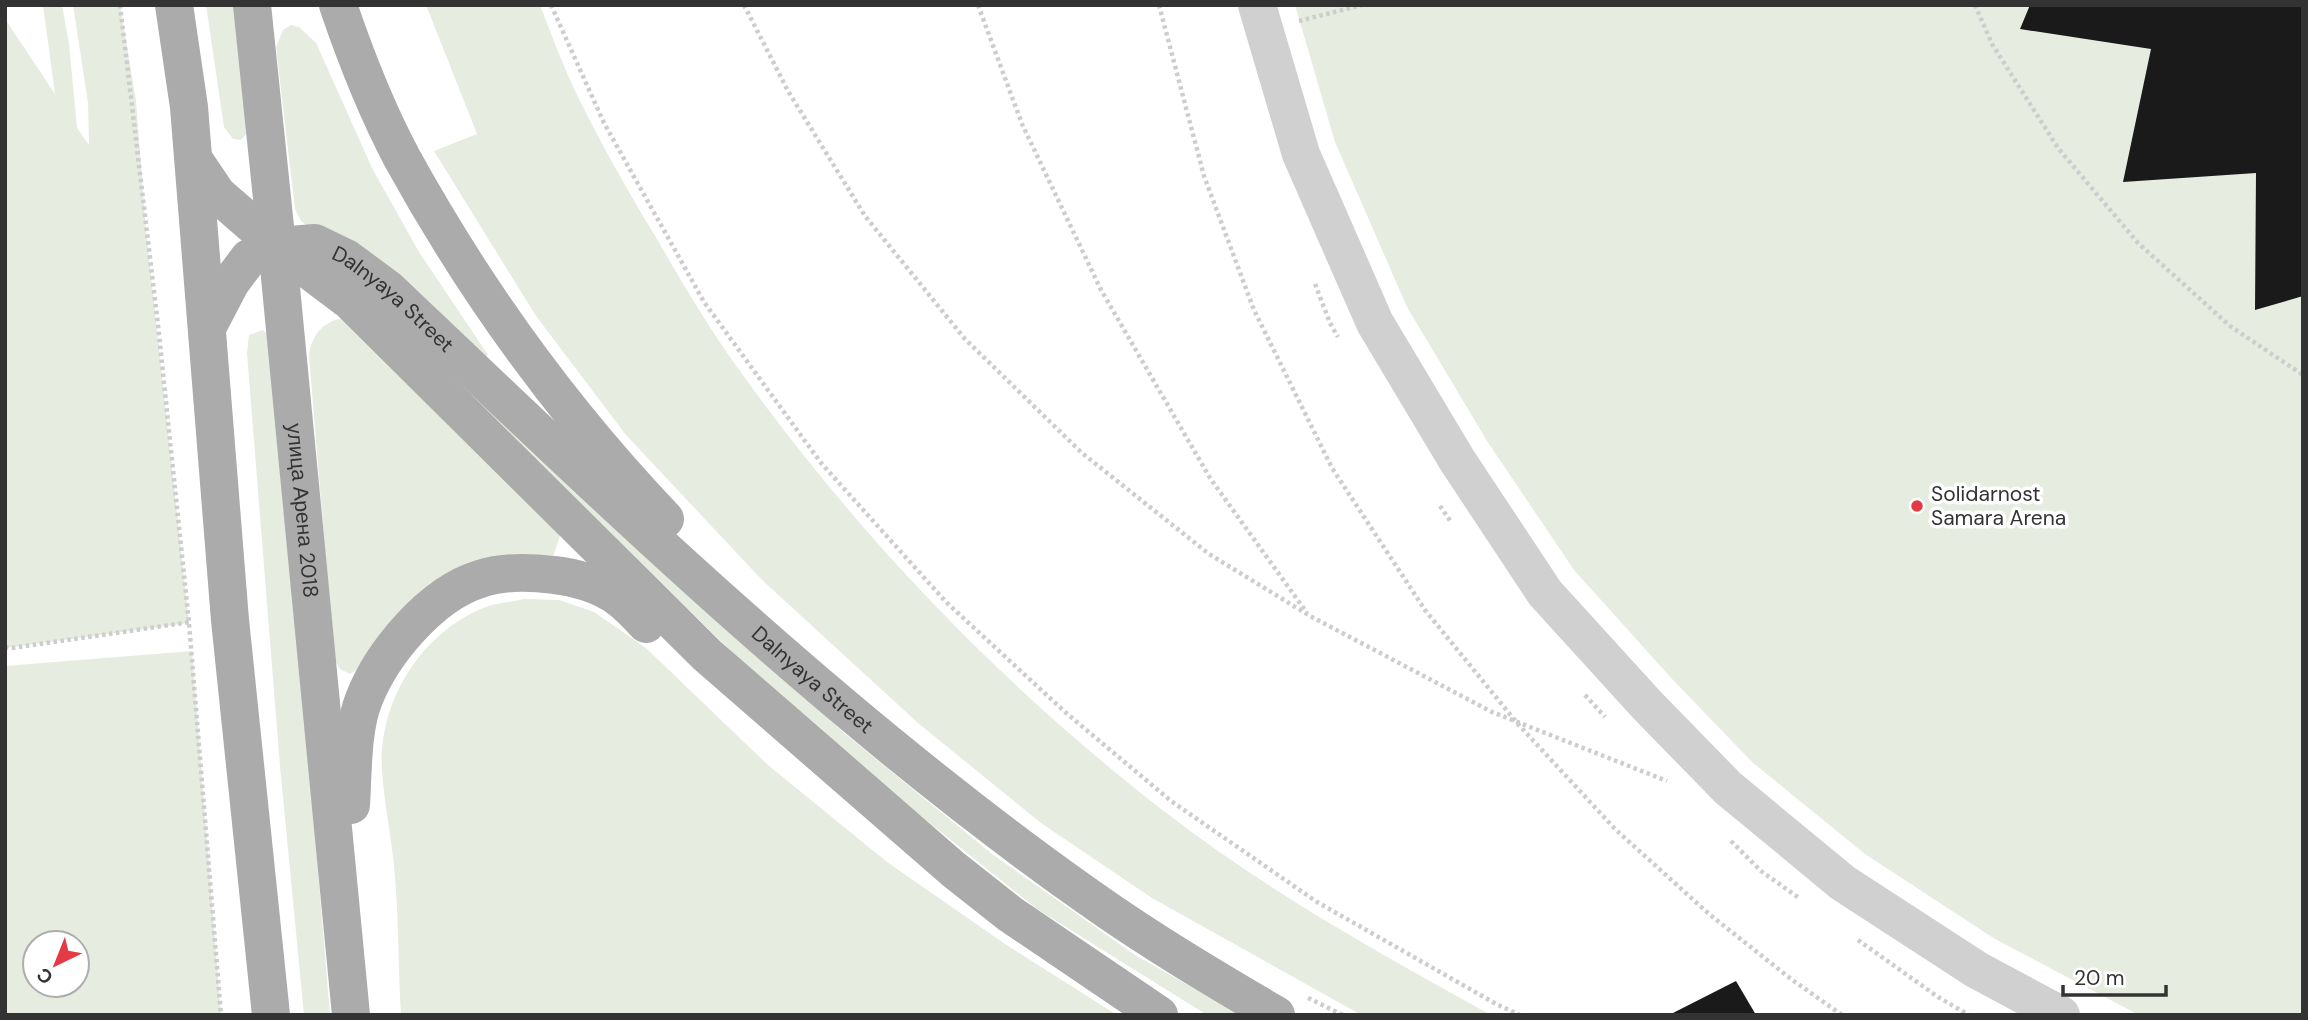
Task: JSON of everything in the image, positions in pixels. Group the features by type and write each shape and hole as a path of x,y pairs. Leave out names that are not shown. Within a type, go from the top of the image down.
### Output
{"main road":[{"path":"174,5 189,107 230,620 271,1015"},
{"name":"улица Арена 2018","path":"252,5 351,1015"},
{"path":"338,5 353,48 401,156 461,255 524,350 630,482 832,696"},
{"path":"194,160 217,194 277,246 248,258 231,282 208,326"},
{"name":"Dalnyaya Street","path":"277,246 315,243 346,258 388,289 623,513 832,696 981,819 1092,900 1291,1006"},
{"name":"Dalnyaya Street","path":"277,246 349,301 707,655 953,870 1010,914 1159,1015"},
{"path":"343,916 355,746 363,701 388,653 416,622 447,594 480,579 529,572 574,577 618,597 845,804 953,870"}],"lane":[{"path":"1257,5 1301,154 1375,323 1457,460 1545,593 1647,705 1728,788 1833,875 1976,970 2061,1015"}],"path":[{"path":"120,5 190,623 221,1015"},
{"path":"551,5 604,122 704,302 821,463 946,603 1065,712 1171,801 1317,902 1520,1015"},
{"path":"744,5 788,91 865,216 965,339 1082,453 1209,554 1310,616 1492,712 1672,783"},
{"path":"978,5 1022,124 1101,290 1210,478 1310,616"},
{"path":"1159,5 1204,176 1254,310 1332,468 1425,610 1517,723 1615,829 1709,914 1791,979 1842,1015"},
{"path":"1975,5 1993,44 2058,149 2138,243 2230,326 2303,375"},
{"path":"5,647 230,620"},
{"path":"1291,1006 1343,1015"}],"shaded area":[{"path":"43,5 62,5 69,44 77,128 89,145 88,103 73,5 120,5 136,101 146,231 189,623 5,648 5,19 55,94"},
{"path":"206,5 235,5 249,131 241,140 233,139 224,127"},
{"path":"426,5 540,5 570,80 603,146 726,351 832,490 882,548 990,660 1105,764 1204,841 1324,920 1491,1015 1361,1015 1152,898 1041,823 918,723 762,580 626,435 536,316 434,151 477,134"},
{"name":"Solidarnost Samara Arena","path":"1295,5 2303,5 2303,1015 2139,1015 1995,939 1865,854 1752,762 1673,680 1574,570 1487,441 1407,307 1335,142"},
{"path":"291,25 299,27 316,43 373,170 419,252 488,355 479,363 301,221 295,209 276,47 283,30"},
{"path":"357,292 601,505 843,732 992,854 1135,955 1241,1015 1207,1015 1037,909 817,733"},
{"path":"344,318 562,530 553,557 525,556 350,674 340,669 334,659 309,355 320,330 330,322"},
{"path":"263,330 272,339 276,364 330,1015 304,1015 280,766 247,353 249,335"},
{"path":"524,599 559,600 594,612 646,648 768,765 887,862 1005,944 1117,1015 401,1015 396,884 382,770 387,720 407,674 422,653 440,635 483,608"},
{"path":"192,651 221,1015 5,1015 5,666"}],"building":[{"path":"2030,5 2303,5 2303,296 2255,310 2256,173 2123,182 2151,49 2020,29"},
{"path":"1736,981 1756,1015 1669,1015"}],"place":[{"name":"Solidarnost Samara Arena","path":"1917,506"}]}
